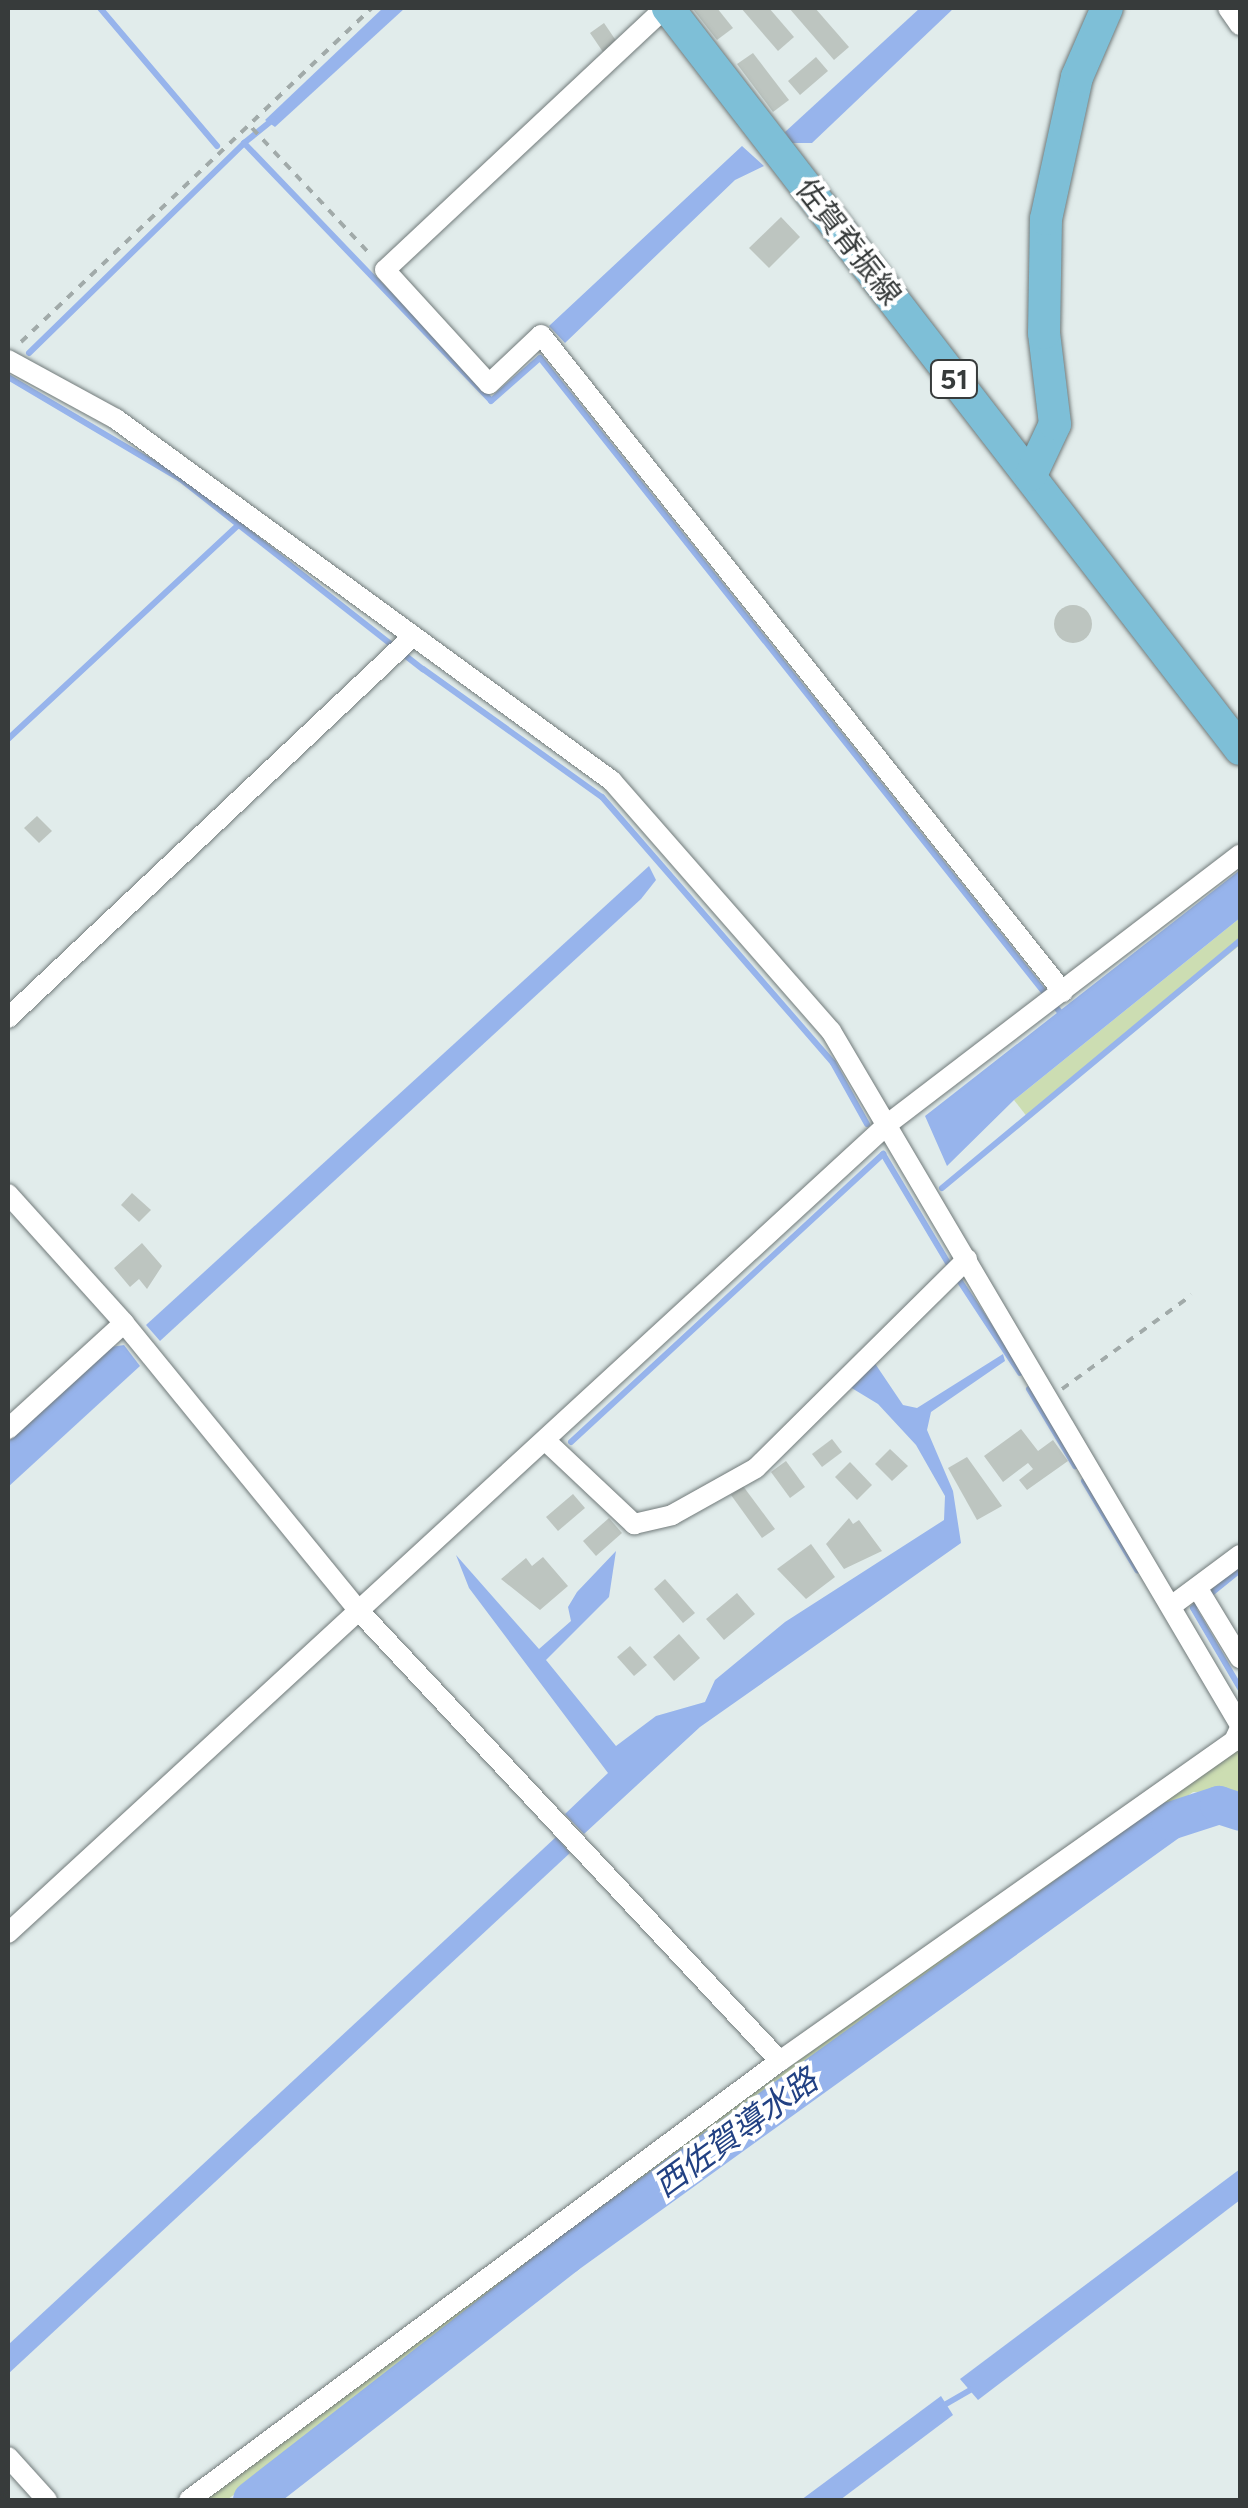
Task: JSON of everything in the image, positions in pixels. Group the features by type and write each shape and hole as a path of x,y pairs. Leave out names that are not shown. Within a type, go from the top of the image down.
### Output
{"main road":[{"name":"佐賀脊振線","path":"667,8 1240,749"},
{"path":"1031,474 1055,424 1044,333 1046,219 1077,77 1105,8"}],"street":[{"path":"667,8 385,270 489,384 541,335 1063,992"},
{"path":"1228,8 1240,25"},
{"path":"8,357 116,420 612,781 832,1032 1174,1604 1240,1726 1234,1741 780,2061 188,2500"},
{"path":"8,1018 412,637"},
{"path":"8,1933 547,1442 889,1123 1240,856"},
{"path":"8,1194 124,1323 359,1611 780,2061"},
{"path":"547,1442 634,1524 672,1514 756,1468 967,1260"},
{"path":"8,1429 124,1323"},
{"path":"1174,1604 1204,1598 1240,1555"},
{"path":"1204,1598 1240,1658"},
{"path":"8,2457 48,2500"}],"path":[{"path":"8,357 252,128 372,8"},
{"path":"252,128 385,270"},
{"path":"1050,1398 1192,1295"}],"green space":[{"path":"1240,918 1240,945 1028,1118 1014,1100"},
{"path":"1240,1743 1240,1791 1193,1792 474,2308 227,2500 204,2500 406,2343"}],"water":[{"path":"383,8 405,8 275,127 265,120"},
{"path":"920,8 954,8 812,143 792,143 785,132"},
{"path":"742,146 764,166 735,180 565,343 549,326"},
{"path":"649,866 656,880 641,899 160,1341 146,1325"},
{"path":"1240,870 1240,918 1014,1100 947,1166 925,1116"},
{"path":"124,1345 140,1366 8,1487 8,1442 111,1347"},
{"path":"1003,1354 1005,1361 931,1412 927,1430 953,1491 961,1543 700,1727 584,1834 565,1814 608,1773 469,1588 456,1555 539,1649 571,1621 568,1607 577,1592 616,1551 609,1597 546,1660 616,1746 656,1716 705,1702 715,1680 785,1622 944,1520 945,1496 916,1445 878,1404 850,1387 874,1362 903,1405 917,1408"},
{"path":"556,1837 570,1853 8,2374 8,2345"},
{"path":"1240,2169 1240,2200 978,2400 960,2379"},
{"path":"941,2396 953,2415 840,2500 801,2500"}],"building":[{"path":"692,8 717,8 733,28 717,40"},
{"path":"741,8 769,8 794,37 778,51"},
{"path":"789,8 815,8 849,47 834,60"},
{"path":"604,23 617,42 603,52 590,33"},
{"path":"753,53 789,100 773,112 737,64"},
{"path":"816,57 828,71 800,95 788,81"},
{"path":"781,217 800,237 769,268 749,248"},
{"path":"1073,605 1086,611 1092,624 1086,637 1073,643 1060,637 1054,624 1060,611"},
{"path":"37,816 52,831 39,843 24,828"},
{"path":"132,1193 151,1210 139,1222 121,1205"},
{"path":"142,1243 162,1266 147,1289 139,1279 130,1287 114,1268"},
{"path":"1021,1429 1038,1451 1053,1440 1068,1461 1027,1490 1019,1480 1033,1469 1028,1463 1003,1482 984,1456"},
{"path":"832,1439 842,1452 822,1467 812,1454"},
{"path":"890,1449 908,1466 892,1481 875,1464"},
{"path":"967,1457 1002,1506 977,1520 948,1468"},
{"path":"786,1461 805,1487 790,1498 771,1472"},
{"path":"850,1462 872,1485 857,1500 835,1477"},
{"path":"743,1486 775,1529 762,1538 731,1495"},
{"path":"573,1494 585,1508 558,1531 546,1517"},
{"path":"609,1518 622,1533 596,1556 583,1541"},
{"path":"849,1518 853,1524 859,1520 882,1551 844,1569 826,1544"},
{"path":"811,1544 835,1577 806,1599 777,1569"},
{"path":"543,1557 568,1586 540,1610 501,1579 526,1558 532,1566"},
{"path":"665,1579 695,1613 683,1623 654,1589"},
{"path":"737,1593 755,1614 724,1640 706,1619"},
{"path":"679,1634 700,1658 674,1681 653,1657"},
{"path":"630,1646 647,1665 634,1676 617,1657"}],"waterway":[{"path":"100,8 217,146"},
{"path":"244,143 274,119"},
{"path":"29,353 244,143 491,401 540,358 1059,1011"},
{"path":"8,377 179,478 423,669 602,797 833,1063 867,1124"},
{"path":"8,739 238,525"},
{"path":"942,1188 1240,941"},
{"path":"571,1442 883,1154 948,1263"},
{"path":"959,1280 1020,1373"},
{"path":"1029,1389 1075,1466"},
{"path":"1084,1481 1137,1570"},
{"path":"1240,1570 1193,1608 1240,1688"},
{"name":"西佐賀導水路","path":"252,2500 565,2256 1170,1821 1219,1805 1240,1812"},
{"path":"946,2404 970,2390"}]}
